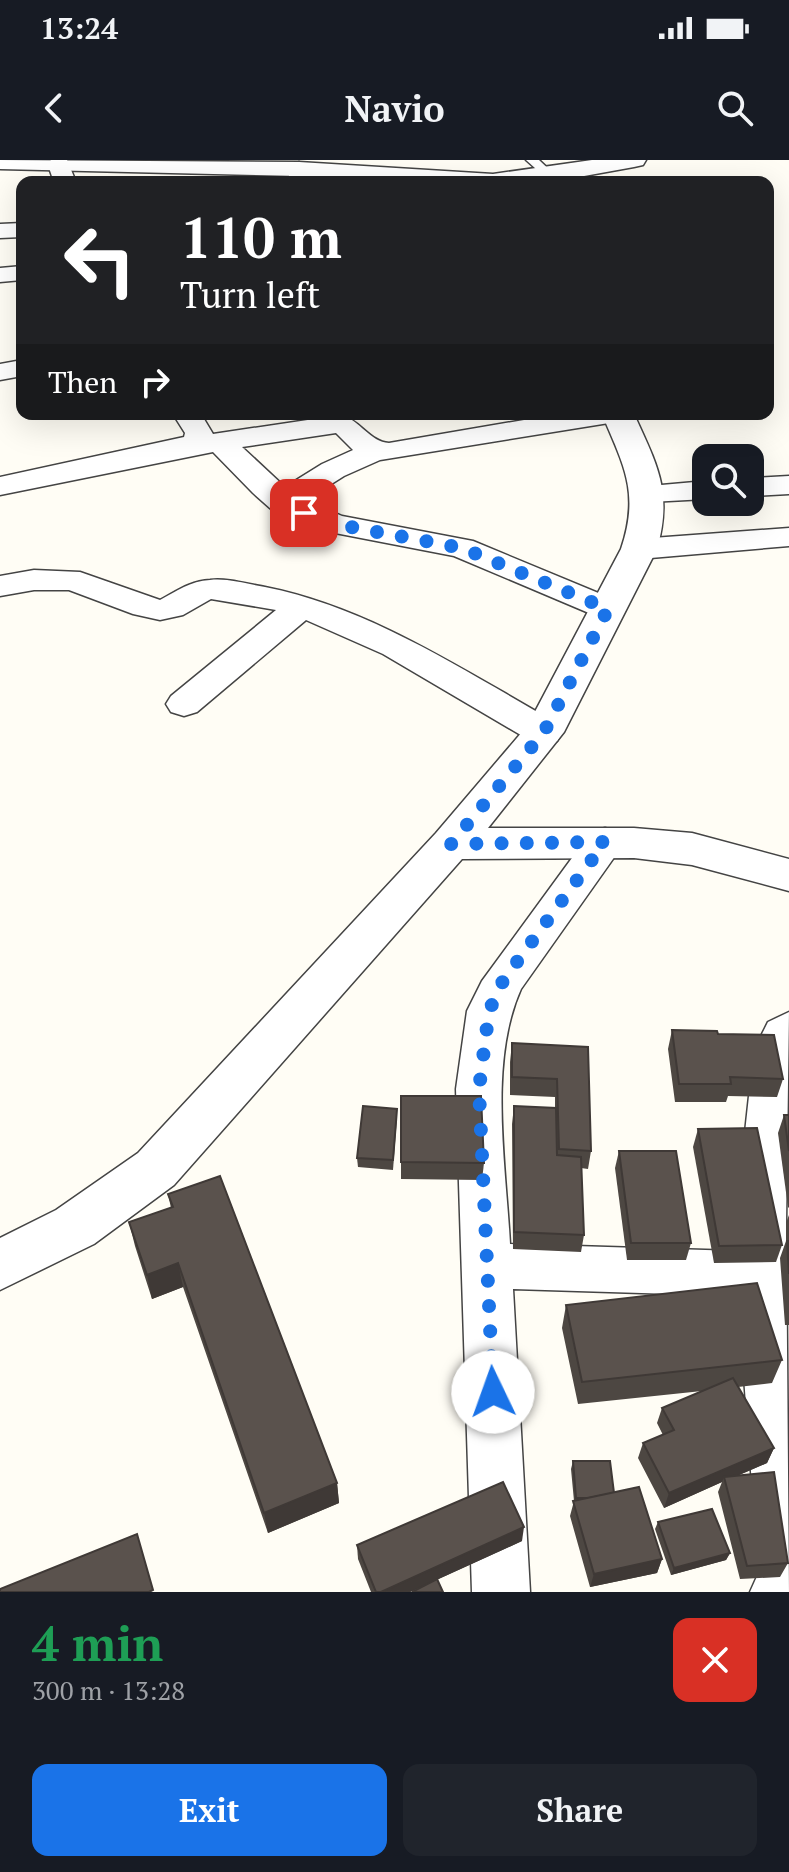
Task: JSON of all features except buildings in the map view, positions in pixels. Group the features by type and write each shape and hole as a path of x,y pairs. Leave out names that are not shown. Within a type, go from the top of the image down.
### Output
{"street":[{"path":"511,176 541,168 634,160"},
{"path":"0,162 62,174 300,176"},
{"path":"186,447 197,442 199,433 191,420"},
{"path":"282,502 333,470 374,452 572,420"},
{"path":"0,1265 75,1227 156,1169 451,844 544,732 639,549 649,523 650,493 620,420"},
{"path":"0,486 186,447 341,424 351,429 363,445 374,452"},
{"path":"220,442 282,502 335,524 462,548 608,609"},
{"path":"764,486 789,485"},
{"path":"650,493 692,491"},
{"path":"639,549 789,537"},
{"path":"0,586 57,578 86,583 155,610 170,609 197,592 215,589 235,591 300,608 382,641 544,732"},
{"path":"184,704 300,608"},
{"path":"451,844 605,842 692,849 789,875"},
{"path":"501,1592 479,1089 489,1011 503,981 605,842"},
{"path":"789,1030 784,1034 772,1085 776,1210 761,1274 789,1547"},
{"path":"487,1266 761,1274"},
{"path":"779,1592 789,1588"}],"route":[{"path":"304,513 335,524 462,548 608,609 544,732 451,844 605,842 503,981 489,1011 479,1089 493,1392"}]}
